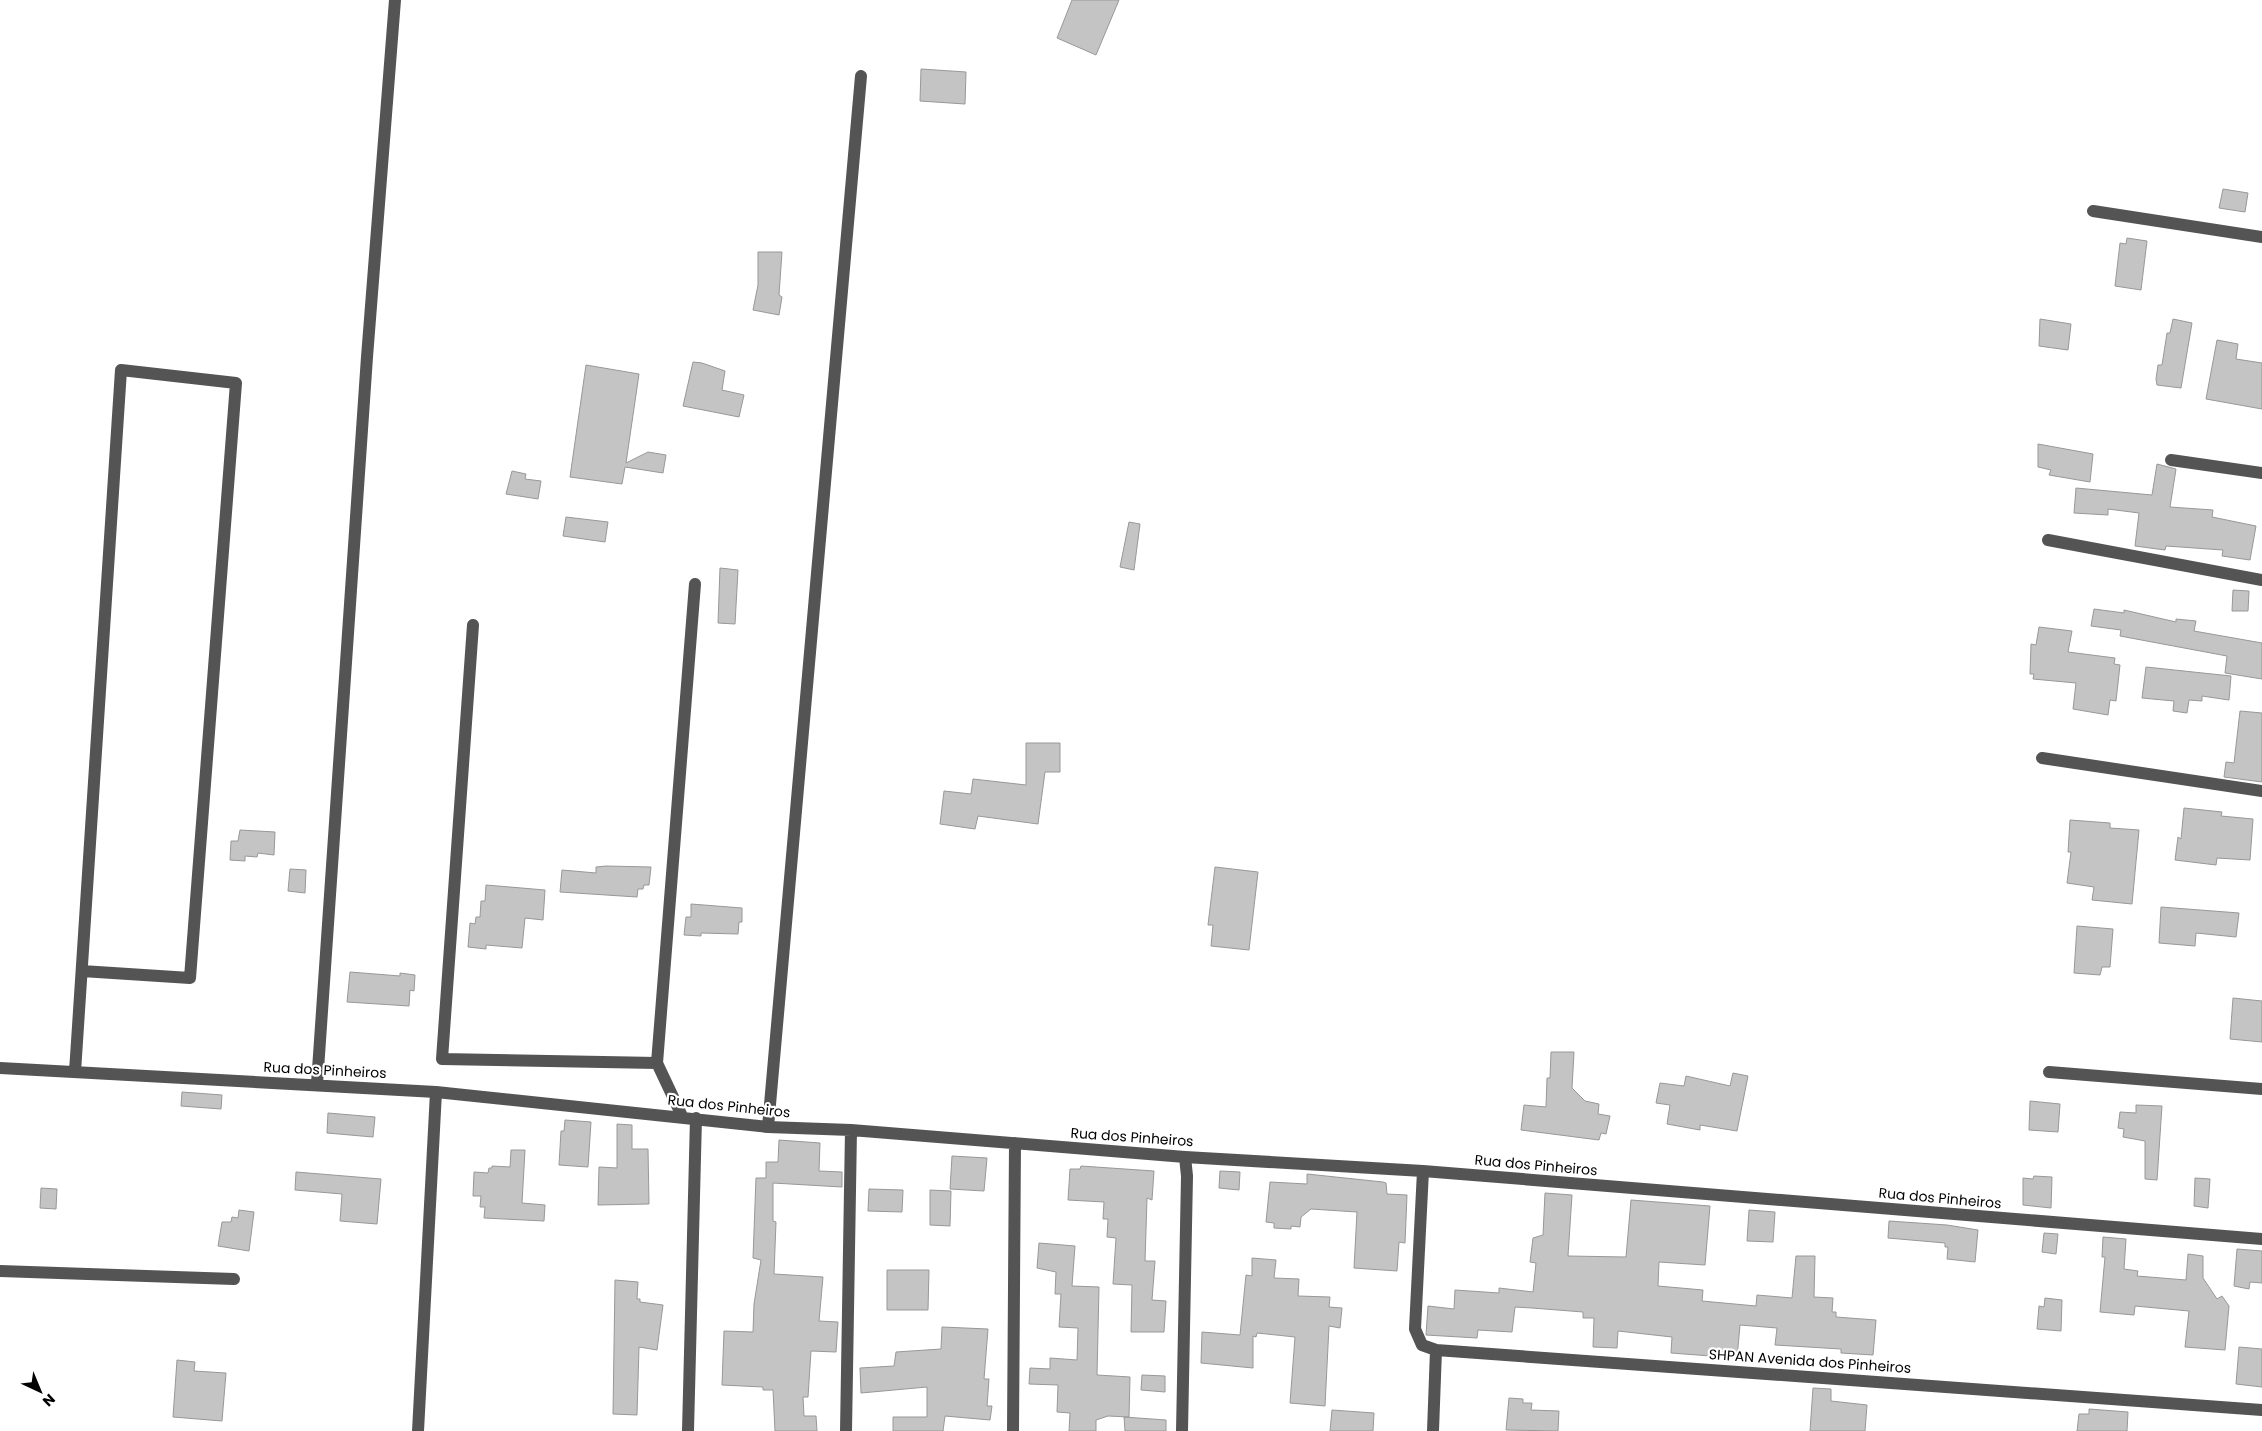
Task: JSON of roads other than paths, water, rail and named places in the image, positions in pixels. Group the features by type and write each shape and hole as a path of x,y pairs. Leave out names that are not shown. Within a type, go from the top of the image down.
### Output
{"street":[{"path":"317,1084 367,357 395,0"},
{"path":"768,1127 860,76"},
{"path":"2093,211 2262,236"},
{"path":"75,1072 121,370 236,383 190,978 82,971"},
{"path":"2171,460 2262,473"},
{"path":"2048,540 2262,580"},
{"path":"682,1116 657,1063 695,584"},
{"path":"473,626 442,1059 657,1063"},
{"path":"2042,758 2262,791"},
{"name":"Rua dos Pinheiros","path":"0,1068 436,1092 682,1116 768,1127 851,1130 1185,1157 1423,1171 2262,1239"},
{"path":"2049,1072 2262,1089"},
{"path":"418,1431 436,1092"},
{"path":"688,1431 696,1118"},
{"path":"846,1431 851,1130"},
{"path":"1013,1431 1015,1143"},
{"path":"1182,1431 1187,1176 1185,1157"},
{"path":"1423,1171 1415,1329 1422,1345 1436,1350 1433,1431"},
{"path":"0,1271 234,1279"},
{"name":"SHPAN Avenida dos Pinheiros","path":"1436,1350 2262,1410"}]}
